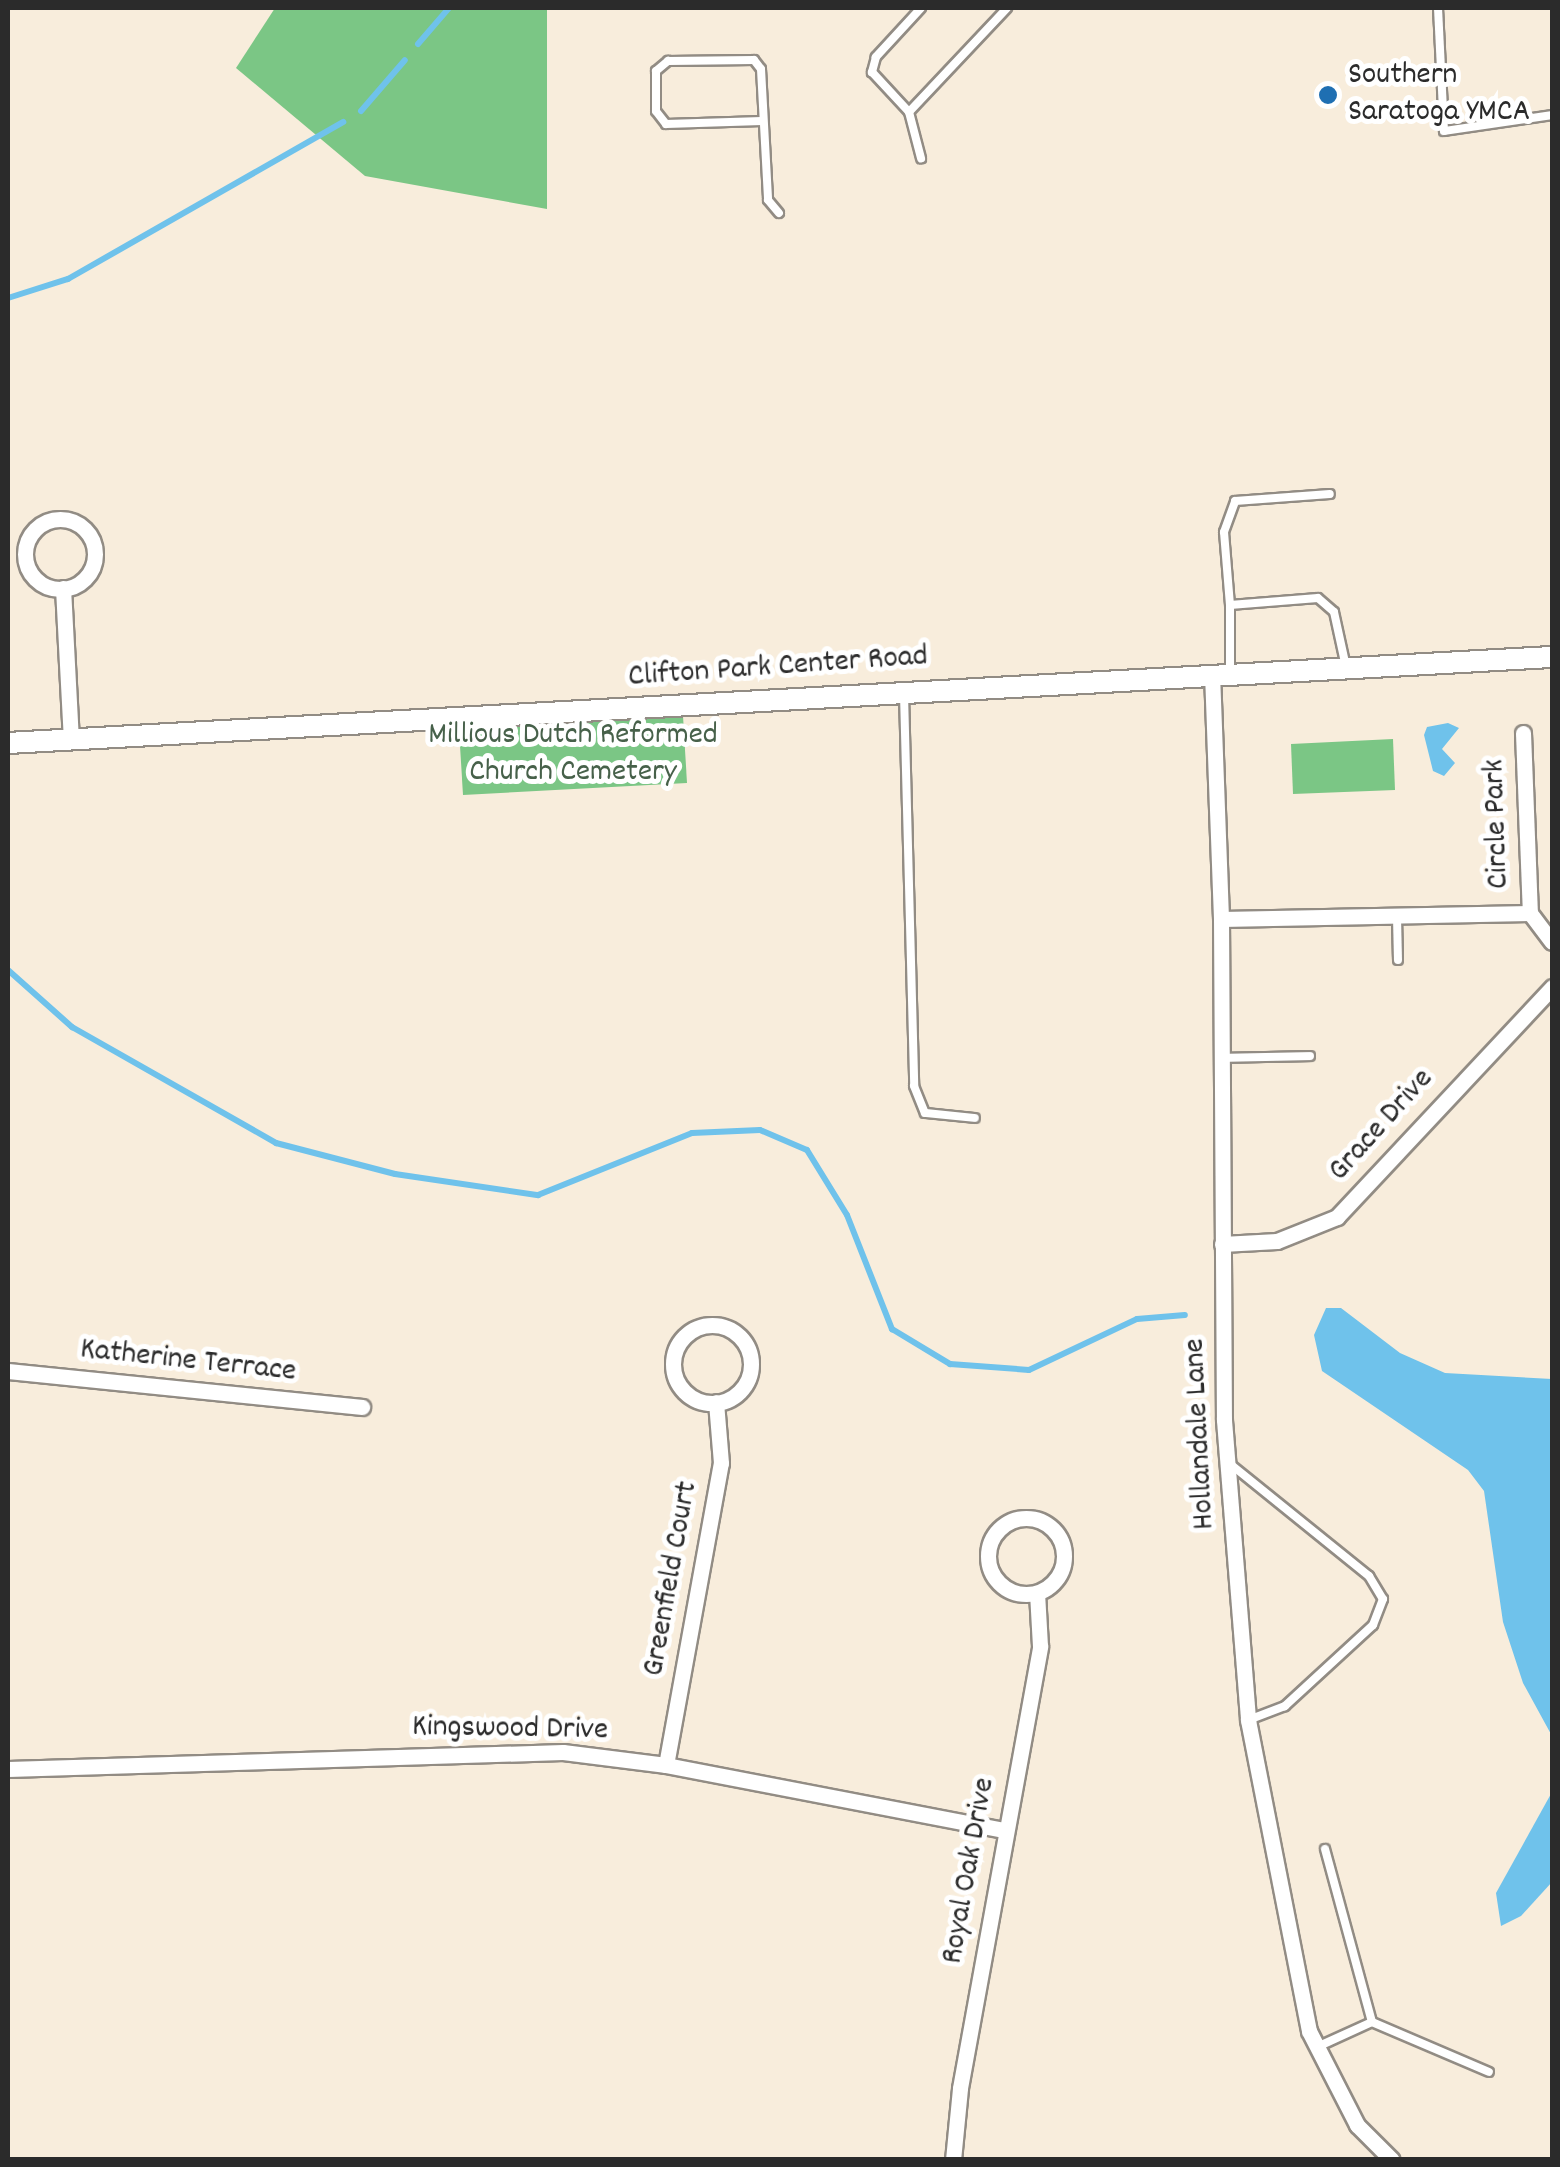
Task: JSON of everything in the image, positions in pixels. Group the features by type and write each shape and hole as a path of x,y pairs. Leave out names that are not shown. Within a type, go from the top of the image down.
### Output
{"street":[{"path":"60,518 88,532 96,552 90,572 63,588 33,576 25,555 38,526 60,518"},
{"path":"63,588 71,740"},
{"name":"Clifton Park Center Road","path":"8,743 1221,672 1552,658"},
{"name":"Hollandale Lane","path":"1221,672 1222,1244 1227,1461 1248,1720 1282,1908 1316,2047 1356,2125 1392,2160"},
{"name":"Circle Park","path":"1523,733 1530,914"},
{"path":"1221,918 1530,914 1552,942"},
{"name":"Grace Drive","path":"1222,1244 1277,1241 1337,1217 1552,987"},
{"path":"715,1325 736,1334 751,1363 744,1385 716,1402 686,1392 673,1364 685,1335 715,1325"},
{"name":"Katherine Terrace","path":"8,1371 362,1408"},
{"name":"Greenfield Court","path":"666,1764 722,1463 716,1402"},
{"path":"1014,1520 1046,1524 1061,1540 1061,1572 1037,1593 1006,1588 988,1562 997,1532 1014,1520"},
{"name":"Royal Oak Drive","path":"954,2160 1005,1830 1040,1646 1037,1593"},
{"name":"Kingswood Drive","path":"8,1769 563,1752 666,1764 1005,1830"}],"lane":[{"path":"920,8 876,57 872,72 909,112 921,158"},
{"path":"909,112 1007,8"},
{"path":"1438,8 1444,131 1552,115"},
{"path":"762,121 666,124 656,112 656,72 668,61 754,60 761,69 768,200 780,212"},
{"path":"1221,672 1230,604 1224,532 1235,501 1330,494"},
{"path":"1230,604 1330,603 1346,666"},
{"path":"904,690 914,1086 925,1113 975,1118"},
{"path":"1397,917 1398,960"},
{"path":"1222,1058 1310,1056"},
{"path":"1227,1461 1369,1576 1383,1599 1373,1625 1284,1706 1248,1720"},
{"path":"1325,1849 1372,2022"},
{"path":"1316,2047 1372,2022 1489,2072"}],"green space":[{"path":"275,8 547,8 547,209 365,176 236,68"},
{"name":"Millious Dutch Reformed Church Cemetery","path":"683,716 687,783 463,795 459,729"},
{"path":"1393,739 1395,790 1293,794 1291,744"}],"water":[{"path":"1448,723 1459,728 1442,749 1455,763 1444,776 1433,771 1424,735 1427,727"},
{"path":"1326,1308 1341,1308 1400,1353 1445,1373 1552,1379 1552,1736 1523,1683 1503,1622 1484,1491 1468,1470 1322,1371 1314,1335"},
{"path":"1552,1792 1552,1882 1521,1916 1501,1926 1496,1893"}],"waterway":[{"path":"418,44 449,8"},
{"path":"361,111 405,60"},
{"path":"8,298 68,279 343,122"},
{"path":"8,970 72,1027 276,1143 395,1174 538,1195 692,1133 760,1130 807,1150 847,1215 892,1329 950,1364 1029,1370 1137,1319 1185,1315"}],"place":[{"name":"Southern Saratoga YMCA","path":"1328,95"}]}
